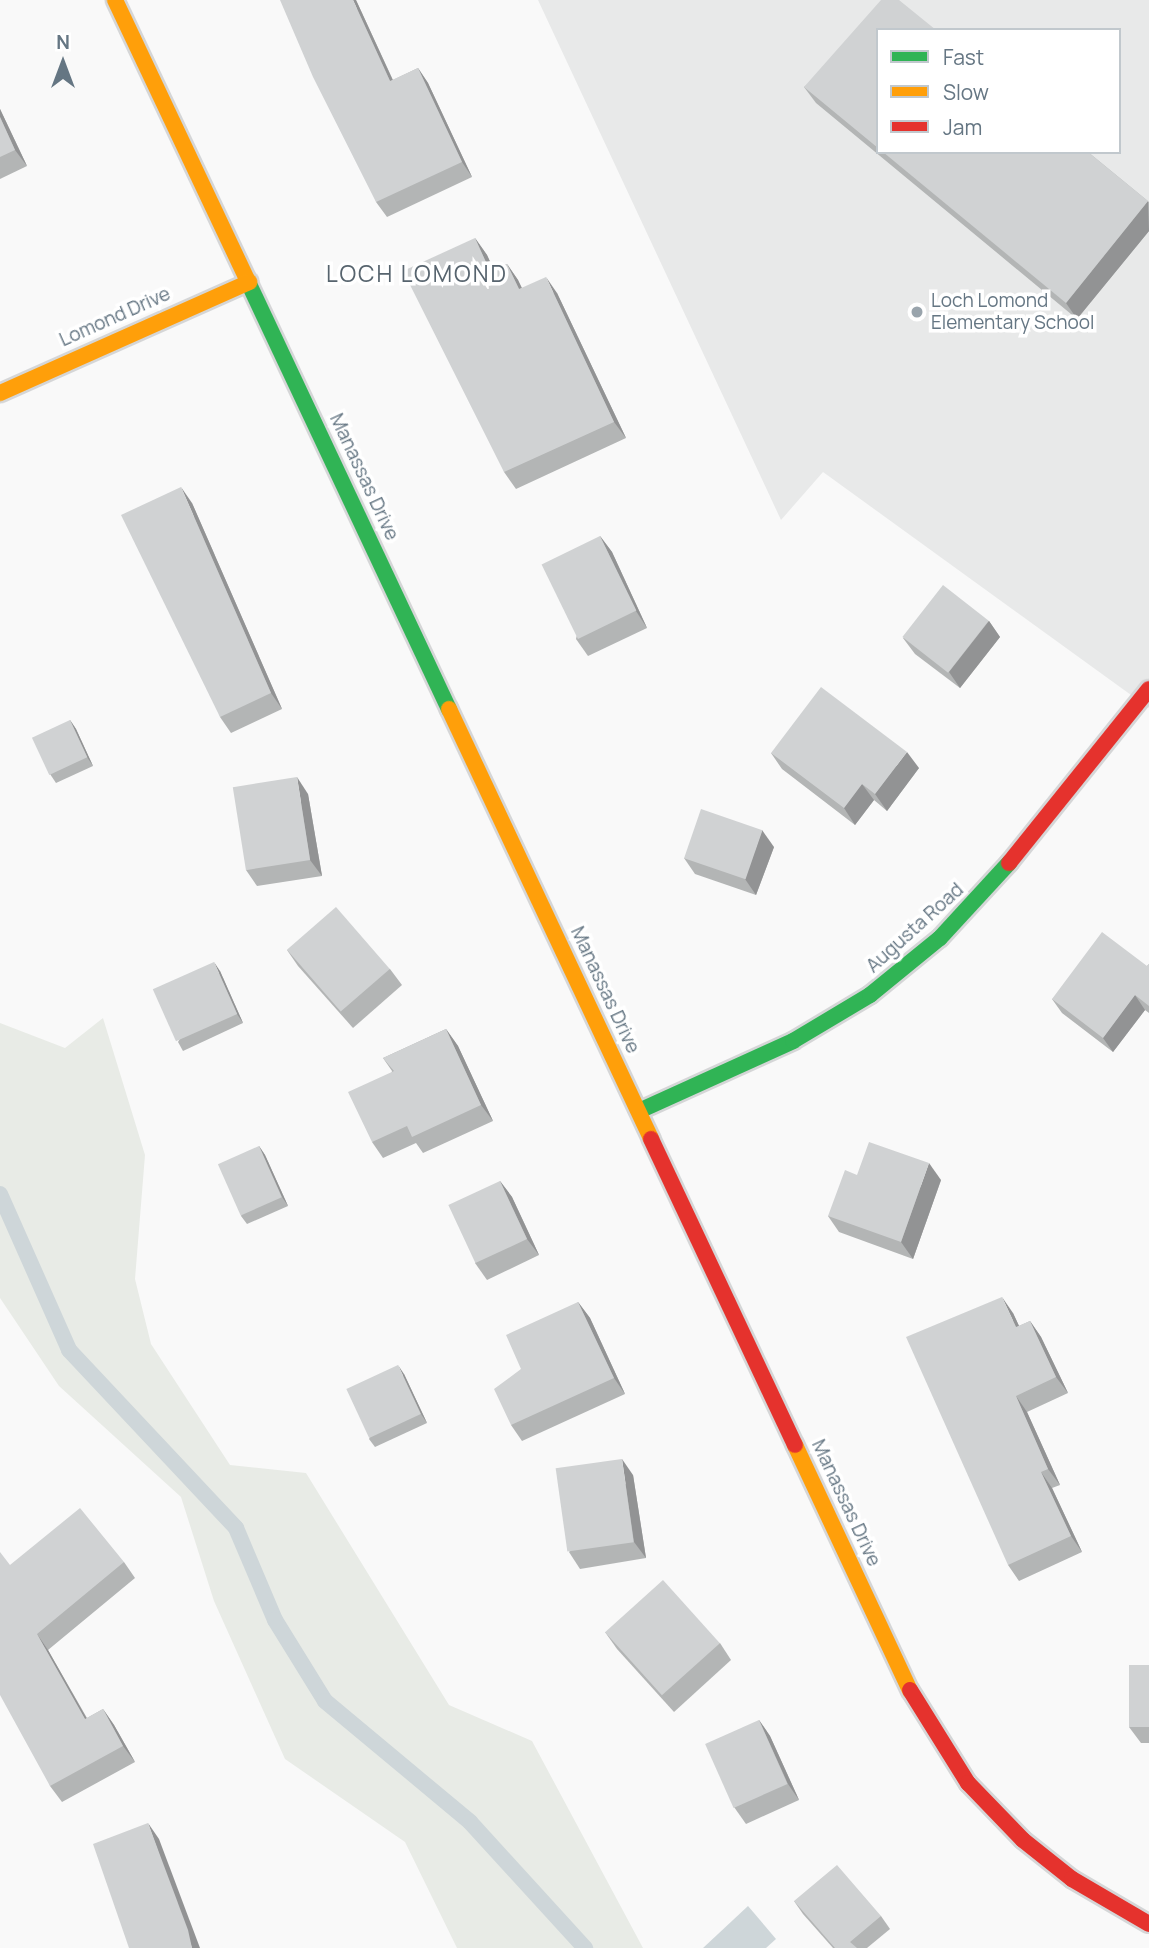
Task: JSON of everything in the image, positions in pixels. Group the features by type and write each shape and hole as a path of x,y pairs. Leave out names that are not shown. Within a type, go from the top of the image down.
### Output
{"main road":[{"name":"Manassas Drive","path":"115,0 923,1717 968,1783 1023,1840 1072,1879 1149,1924"},
{"name":"Lomond Drive","path":"0,393 249,282"},
{"name":"Augusta Road","path":"639,1111 793,1041 870,995 940,938 979,900 1149,689"}],"shaded area":[{"name":"Loch Lomond Elementary School","path":"538,0 1149,0 1149,708 823,472 781,520"},
{"path":"103,1018 145,1155 135,1279 151,1344 230,1465 306,1473 449,1705 532,1741 643,1948 457,1948 405,1842 285,1759 214,1601 181,1497 59,1386 0,1298 0,1023 65,1048"},
{"path":"748,1906 776,1939 766,1948 703,1948"}],"building":[{"path":"280,0 353,0 390,81 418,68 462,162 376,202 313,77"},
{"path":"881,0 899,0 934,28 876,28 876,146 804,87"},
{"path":"0,117 15,150 0,157"},
{"path":"885,154 1090,154 1148,201 1066,303"},
{"path":"475,238 490,271 507,264 519,289 546,277 614,422 504,472 403,271"},
{"path":"181,487 271,693 220,717 121,515"},
{"path":"600,536 636,611 578,639 542,564"},
{"path":"943,585 989,621 948,673 902,637"},
{"path":"821,687 907,752 875,794 862,784 844,808 771,753"},
{"path":"70,720 87,757 49,775 32,738"},
{"path":"297,777 310,860 246,870 233,787"},
{"path":"701,809 762,830 746,879 684,858"},
{"path":"336,907 390,969 341,1012 287,950"},
{"path":"1102,932 1147,966 1149,964 1149,1006 1135,995 1103,1038 1052,999"},
{"path":"214,962 237,1014 176,1041 153,989"},
{"path":"446,1029 481,1105 412,1137 407,1126 372,1142 348,1092 394,1071 383,1058"},
{"path":"869,1142 929,1163 901,1242 828,1216 845,1170 857,1175"},
{"path":"259,1146 282,1197 241,1215 218,1164"},
{"path":"500,1181 527,1239 475,1263 448,1205"},
{"path":"1002,1297 1016,1327 1030,1321 1056,1377 1016,1396 1048,1469 1041,1472 1071,1536 1008,1565 906,1337"},
{"path":"578,1302 614,1378 511,1425 494,1389 521,1369 506,1335"},
{"path":"398,1365 421,1414 369,1438 346,1389"},
{"path":"622,1459 634,1542 567,1552 556,1468"},
{"path":"80,1508 124,1562 37,1634 85,1719 103,1709 123,1746 50,1786 0,1695 0,1552 10,1565"},
{"path":"663,1580 720,1643 662,1695 605,1632"},
{"path":"1129,1665 1149,1665 1149,1727 1129,1727"},
{"path":"759,1720 787,1784 734,1808 705,1744"},
{"path":"148,1823 188,1930 192,1948 129,1948 93,1844"},
{"path":"837,1865 881,1916 850,1942 857,1948 835,1948 794,1901"}],"waterway":[{"path":"0,1194 69,1350 236,1528 275,1620 325,1701 470,1822 585,1948"}],"traffic: fast":[{"path":"248,282 449,709"},
{"path":"639,1111 793,1041 870,995 940,938 1009,863"}],"traffic: slow":[{"path":"115,0 248,282"},
{"path":"0,393 249,282"},
{"path":"449,709 651,1139"},
{"path":"795,1445 910,1690"}],"traffic: jam":[{"path":"1009,863 1149,689"},
{"path":"651,1139 795,1445"},
{"path":"910,1690 968,1783 1023,1840 1072,1879 1149,1924"}],"place":[{"name":"Loch Lomond Elementary School","path":"917,312"}],"district":[{"name":"LOCH LOMOND","path":"417,273"}]}
